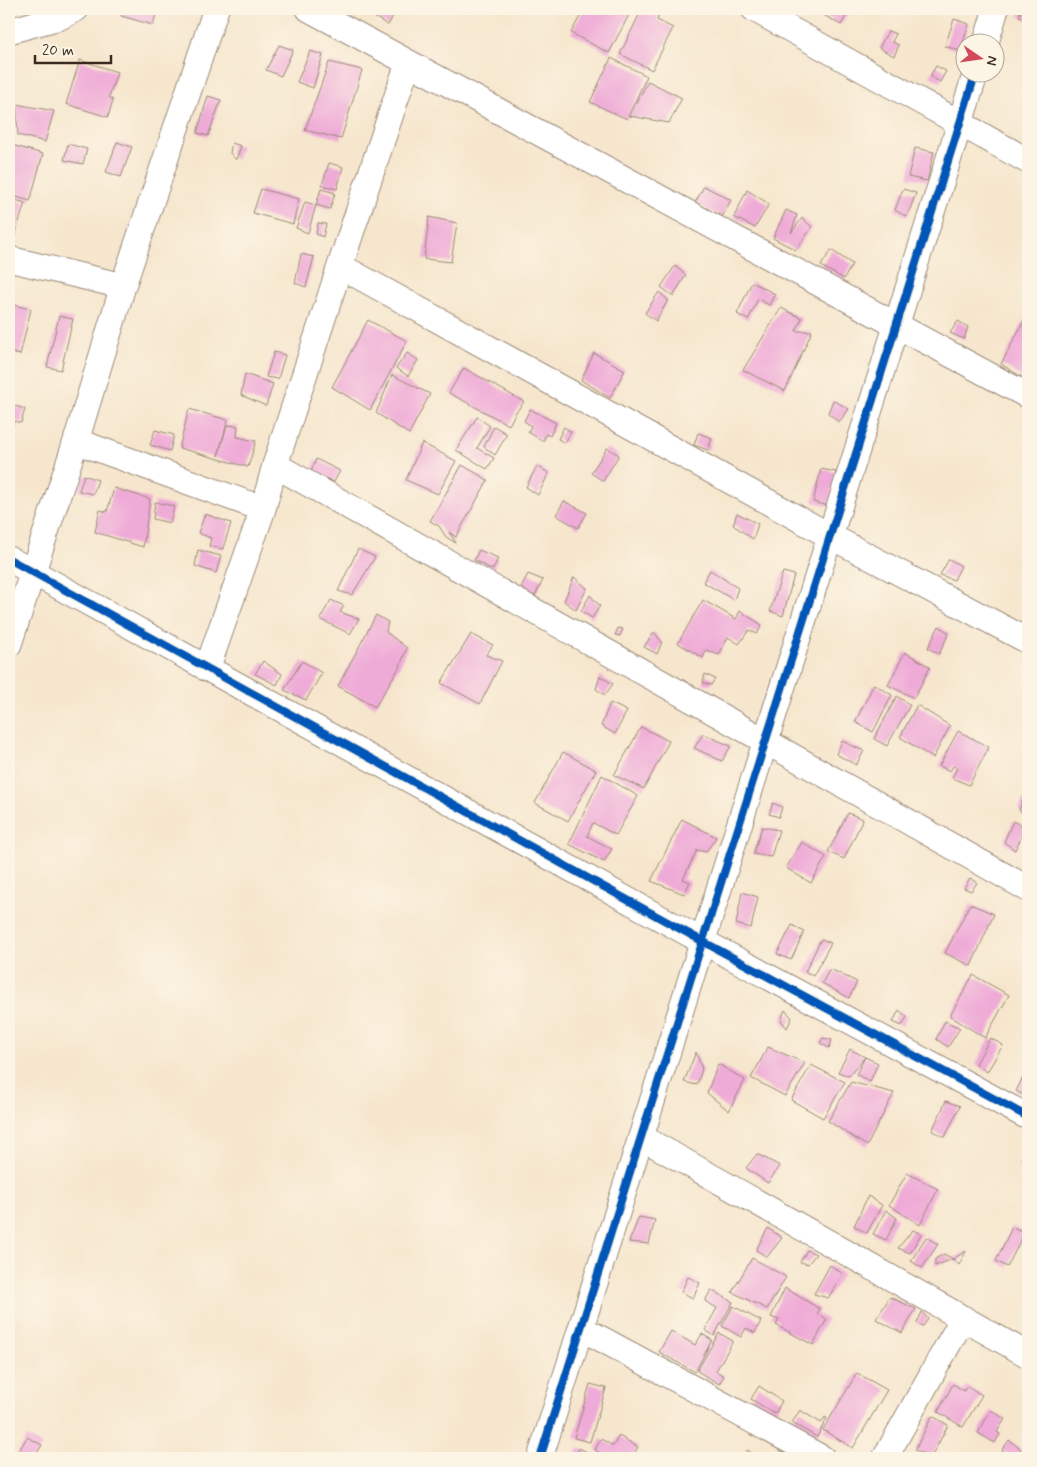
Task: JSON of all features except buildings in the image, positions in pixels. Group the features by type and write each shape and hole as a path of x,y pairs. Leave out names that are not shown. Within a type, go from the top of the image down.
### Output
{"street":[{"path":"9,32 60,17 76,9"},
{"path":"9,644 76,442 123,286 216,9"},
{"path":"309,9 1028,396"},
{"path":"754,9 1028,161"},
{"path":"989,32 996,9"},
{"path":"207,669 263,509 275,465 408,63"},
{"path":"540,1458 973,82"},
{"path":"9,259 123,286"},
{"path":"340,266 830,536 1028,642"},
{"path":"76,442 263,509"},
{"path":"275,465 1028,889"},
{"path":"9,559 702,941 1028,1117"},
{"path":"641,1137 1028,1355"},
{"path":"884,1458 963,1318"},
{"path":"580,1328 822,1458"}],"cycle path":[{"path":"540,1458 973,82"},
{"path":"9,559 702,941 1028,1117"}]}
